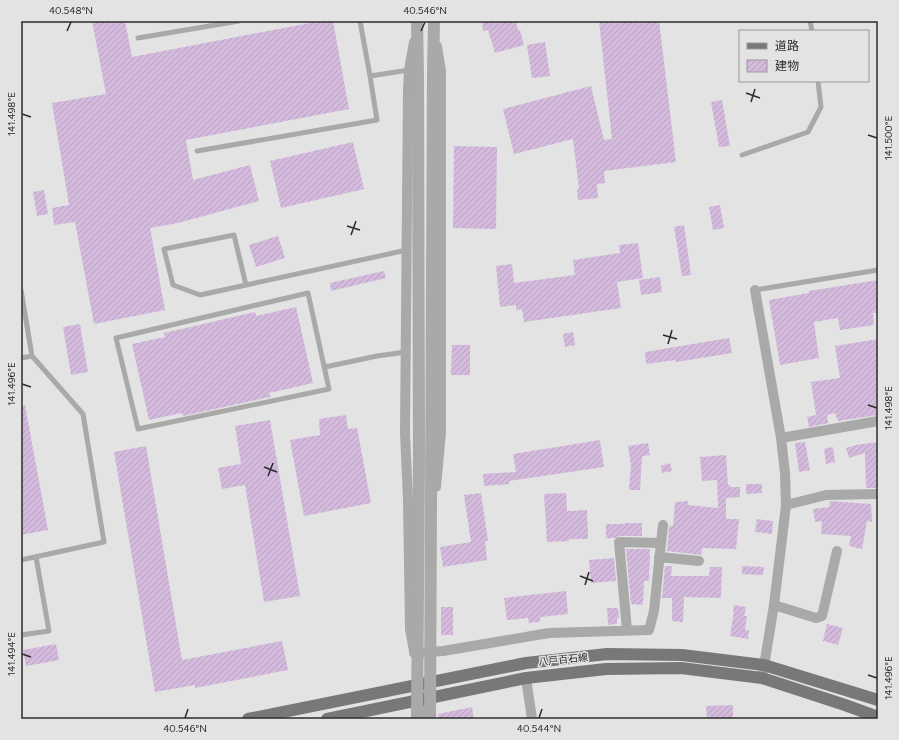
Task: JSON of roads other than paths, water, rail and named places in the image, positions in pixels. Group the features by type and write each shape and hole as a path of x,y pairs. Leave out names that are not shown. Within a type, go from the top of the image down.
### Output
{"main road":[{"name":"八戸百石線","path":"248,719 272,717 424,683 526,663 607,654 682,655 764,665 878,700"},
{"name":"八戸百石線","path":"328,719 526,678 606,668 681,668 762,678 878,717"}],"street":[{"path":"417,24 413,73 407,250 405,433 408,500 410,629 414,653 424,683"},
{"path":"430,719 434,24"},
{"path":"424,719 424,683 433,652 435,622 435,497 441,432 441,71 434,24"},
{"path":"413,73 419,467 417,719"},
{"path":"755,290 781,438 785,473 786,505 774,606 762,678"},
{"path":"781,438 878,421"},
{"path":"786,505 826,495 878,494"},
{"path":"414,653 433,652 549,633 649,630 654,611 663,525"},
{"path":"627,630 619,542 661,542"},
{"path":"774,606 816,618 822,616 837,551"},
{"path":"659,557 698,561"},
{"path":"526,678 532,719"}],"lane":[{"path":"138,38 239,21"},
{"path":"197,151 377,120 360,21"},
{"path":"370,76 413,73"},
{"path":"742,155 808,132 821,107 818,82"},
{"path":"246,285 234,235 164,249 173,285 200,295 246,285 407,250"},
{"path":"755,290 878,270"},
{"path":"21,290 32,356 83,414 104,542 21,560"},
{"path":"308,293 325,367 329,389 138,429 116,338 308,293"},
{"path":"325,367 377,356 406,352"},
{"path":"21,358 32,356"},
{"path":"21,635 49,631 36,557"}]}
